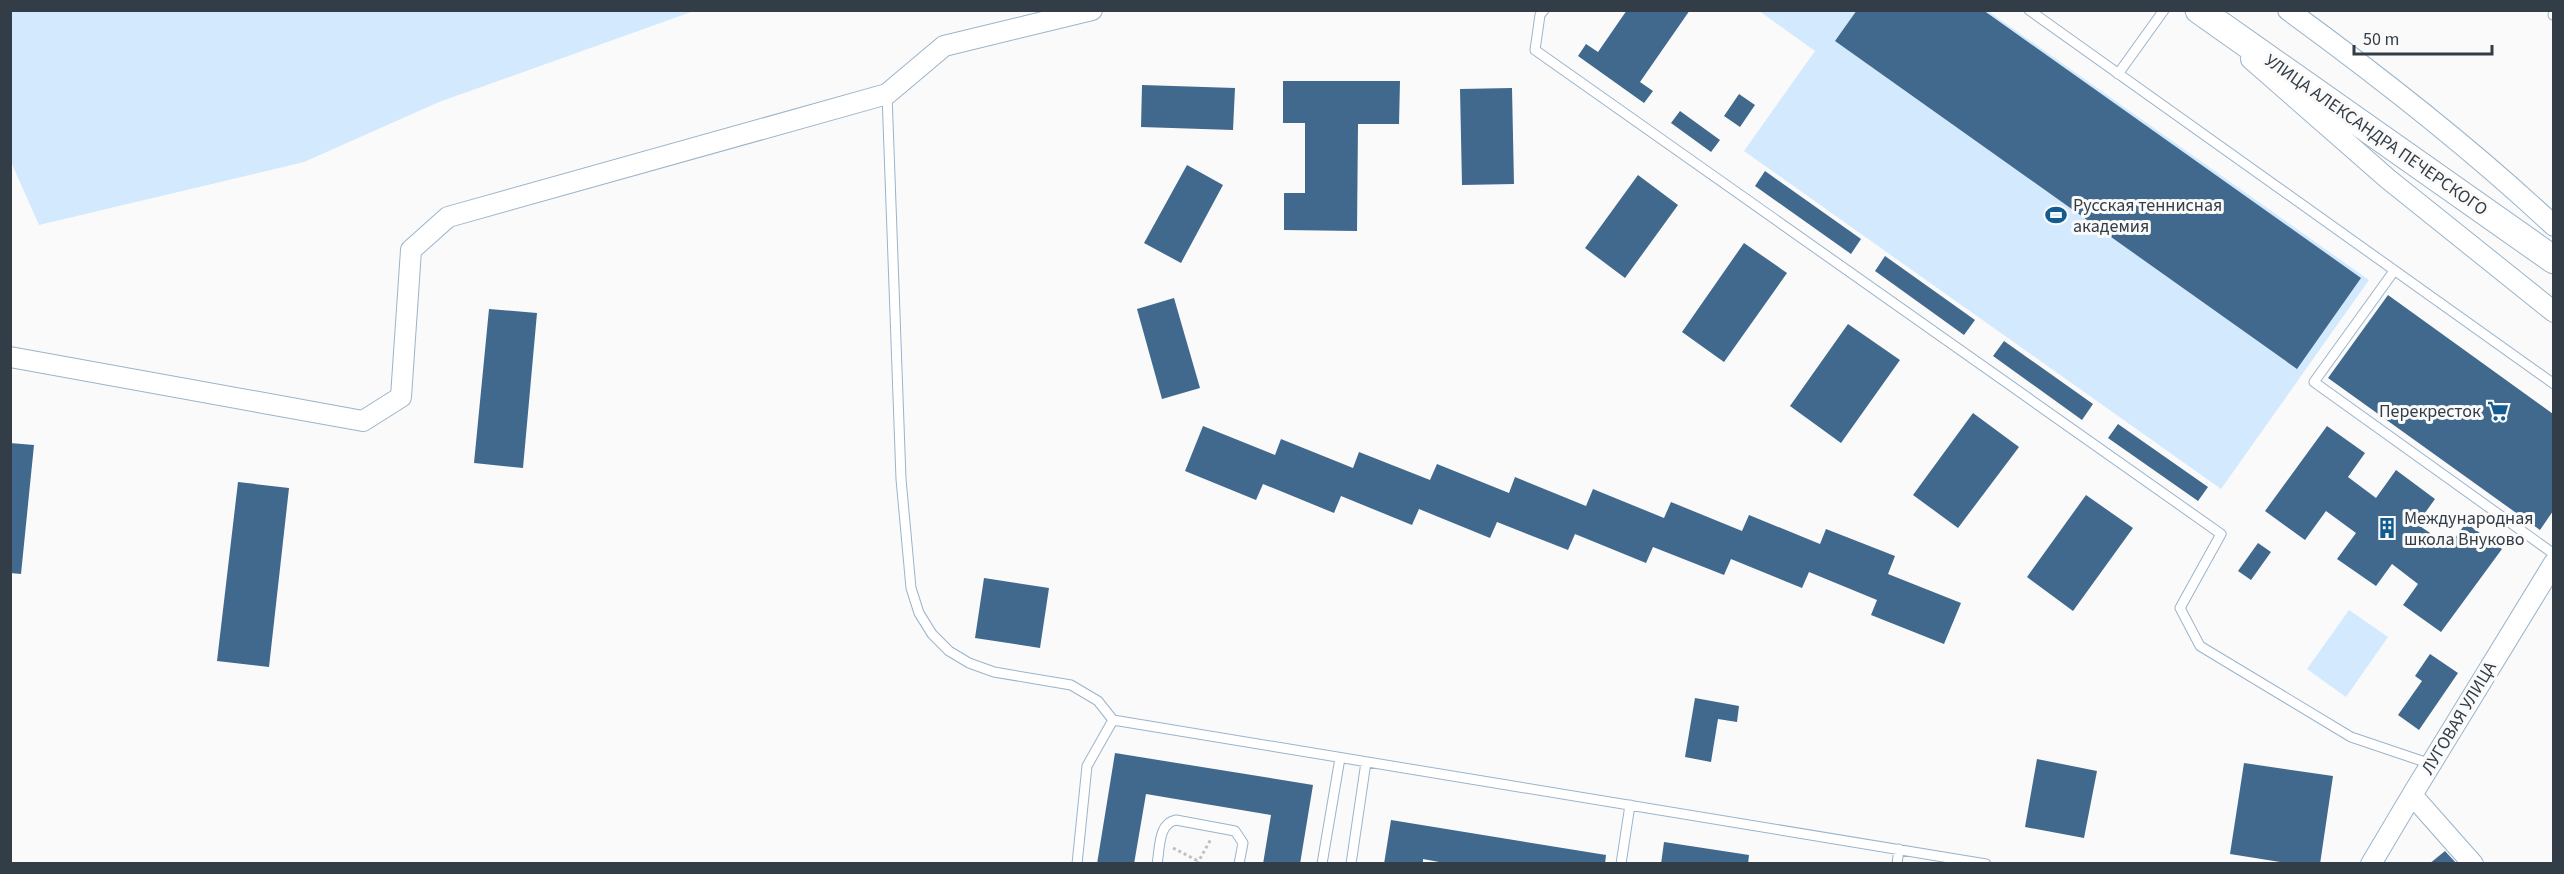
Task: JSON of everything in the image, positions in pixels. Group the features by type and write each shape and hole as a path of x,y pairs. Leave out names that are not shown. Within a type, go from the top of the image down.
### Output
{"main road":[{"name":"УЛИЦА АЛЕКСАНДРА ПЕЧЕРСКОГО","path":"2199,10 2553,260"}],"street":[{"path":"10,357 363,421 401,397 411,250 448,217 887,94 944,46 1092,10"},
{"path":"2199,10 2290,95 2388,179 2553,312"},
{"path":"2288,10 2333,43 2502,179 2553,226"},
{"name":"ЛУГОВАЯ УЛИЦА","path":"2473,864 2412,795 2553,563"},
{"path":"2371,864 2412,795"}],"lane":[{"path":"1544,10 1540,15 1535,50 2221,534 2181,608 2200,646 2351,736 2431,764"},
{"path":"2029,10 2553,384"},
{"path":"2118,74 2164,10"},
{"path":"887,94 901,479 911,588 919,613 940,643 969,663 994,672 1071,685 1098,701 1113,720 1986,864"},
{"path":"2394,271 2314,382 2553,554"},
{"path":"1077,864 1087,766 1113,720"},
{"path":"1322,864 1340,758"},
{"path":"1351,864 1366,762"},
{"path":"1620,864 1630,805"},
{"path":"1157,864 1165,826 1171,821 1235,831 1243,843 1239,864"},
{"path":"1897,864 1899,849"}],"path":[{"path":"1161,842 1198,862 1218,827"}],"shaded area":[{"path":"10,11 694,11 439,102 304,162 39,225 11,162"},
{"name":"Русская теннисная академия","path":"1759,11 1988,11 2369,280 2221,489 1744,151 1815,51"},
{"path":"2349,610 2388,637 2346,697 2307,669"}],"building":[{"path":"1627,10 1690,10 1640,82 1653,91 1644,103 1578,56 1586,44 1598,52"},
{"path":"1857,10 1983,10 2361,278 2297,369 1835,41"},
{"path":"1283,81 1400,81 1399,124 1358,124 1357,231 1284,230 1284,193 1305,193 1305,123 1283,123"},
{"path":"1142,85 1235,88 1233,130 1141,127"},
{"path":"1512,88 1514,184 1462,185 1460,89"},
{"path":"1739,94 1755,105 1740,127 1724,116"},
{"path":"1680,111 1720,140 1711,152 1671,123"},
{"path":"1187,165 1223,185 1181,263 1144,243"},
{"path":"1765,171 1861,239 1851,254 1755,186"},
{"path":"1638,175 1678,205 1625,278 1585,248"},
{"path":"1744,243 1787,273 1724,362 1682,332"},
{"path":"1885,256 1975,320 1964,335 1875,271"},
{"path":"2388,295 2553,414 2553,511 2540,530 2328,378"},
{"path":"1174,298 1200,388 1162,399 1137,309"},
{"path":"489,309 537,313 523,468 474,463"},
{"path":"1848,324 1900,360 1841,443 1790,406"},
{"path":"2004,341 2093,404 2082,420 1993,356"},
{"path":"1973,413 2019,447 1958,528 1913,495"},
{"path":"2118,424 2208,487 2198,501 2108,438"},
{"path":"1203,426 1275,455 1281,439 1353,468 1359,452 1430,480 1437,464 1509,493 1515,477 1586,506 1593,489 1664,518 1671,502 1742,531 1749,515 1820,544 1826,529 1895,556 1888,574 1961,603 1944,644 1871,615 1877,600 1809,572 1802,588 1731,559 1724,575 1653,547 1646,563 1575,534 1568,550 1497,522 1490,538 1419,509 1412,525 1341,496 1334,513 1263,484 1256,500 1185,471"},
{"name":"Международная школа Внуково","path":"2327,426 2365,453 2348,477 2376,498 2396,470 2435,499 2417,524 2449,546 2466,523 2502,549 2441,632 2403,605 2418,584 2392,564 2376,586 2337,559 2356,533 2326,511 2305,540 2265,511"},
{"path":"10,443 34,445 21,574 10,573"},
{"path":"238,482 289,488 269,667 217,661"},
{"path":"2086,495 2133,528 2073,611 2027,577"},
{"path":"2258,543 2271,552 2251,580 2238,571"},
{"path":"984,578 1049,588 1040,648 975,638"},
{"path":"2430,654 2458,673 2419,730 2398,715 2422,681 2415,676"},
{"path":"1695,698 1739,706 1737,722 1718,719 1711,762 1685,757"},
{"path":"1115,753 1313,785 1300,864 1263,864 1271,815 1146,794 1134,864 1097,864"},
{"path":"2037,759 2097,771 2084,838 2025,827"},
{"path":"2244,763 2333,776 2320,864 2293,864 2230,854"},
{"path":"1391,820 1606,855 1605,864 1450,864 1423,859 1423,864 1384,864"},
{"path":"1664,842 1749,855 1748,864 1661,864"},
{"path":"2445,851 2457,864 2429,864"}],"place":[{"name":"Русская теннисная академия","path":"2056,215"},
{"name":"Перекресток","path":"2498,411"},
{"name":"Международная школа Внуково","path":"2387,528"}]}
